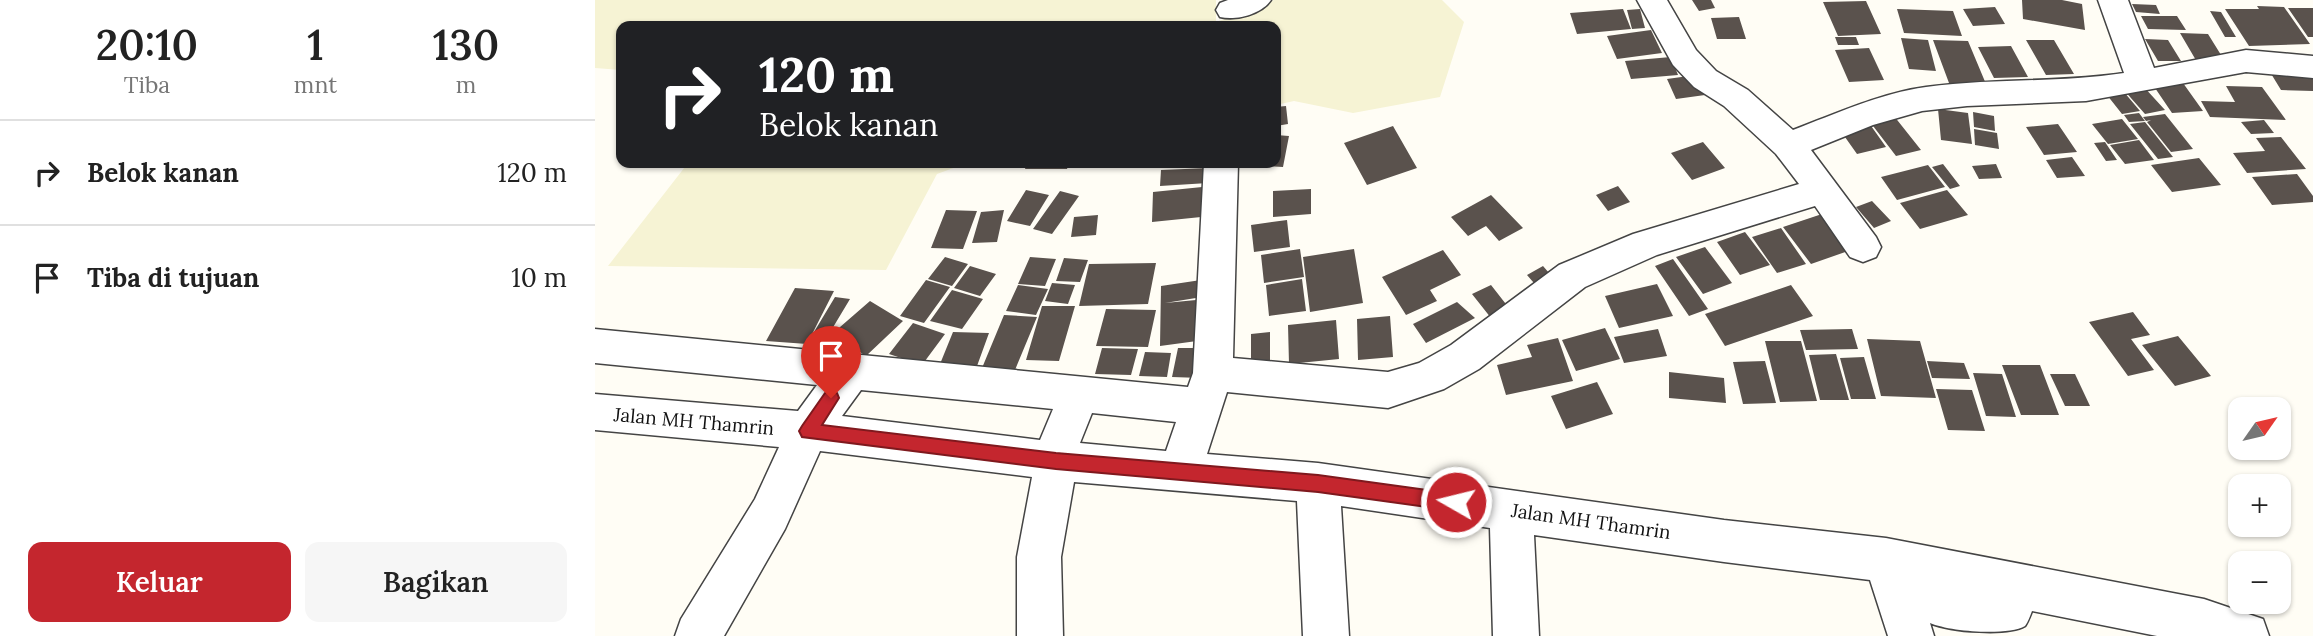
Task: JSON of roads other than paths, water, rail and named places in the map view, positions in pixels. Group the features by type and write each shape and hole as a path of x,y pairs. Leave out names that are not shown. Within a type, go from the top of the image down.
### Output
{"street":[{"path":"1652,0 1683,57 1705,79 1736,98 1788,145 1863,247"},
{"path":"2112,0 2143,81"},
{"path":"1788,145 1861,117 1922,99 1967,94 2086,90 2246,61 2313,67"},
{"path":"1196,423 1221,168"},
{"path":"595,346 830,399 1067,426 1196,423 1388,390 1430,377 1465,357 1572,276 1646,244 1823,190"},
{"path":"698,636 770,514 830,399"},
{"name":"Jalan MH Thamrin","path":"595,412 830,399 1067,426 1196,423 1318,484 1724,541 1944,608 1997,619 2006,614 2010,607 2014,586 2181,626"},
{"path":"1040,636 1039,557 1067,426"},
{"path":"1318,484 1326,636"},
{"path":"1511,510 1516,636"},
{"path":"2181,626 2204,622 2246,636"}]}
